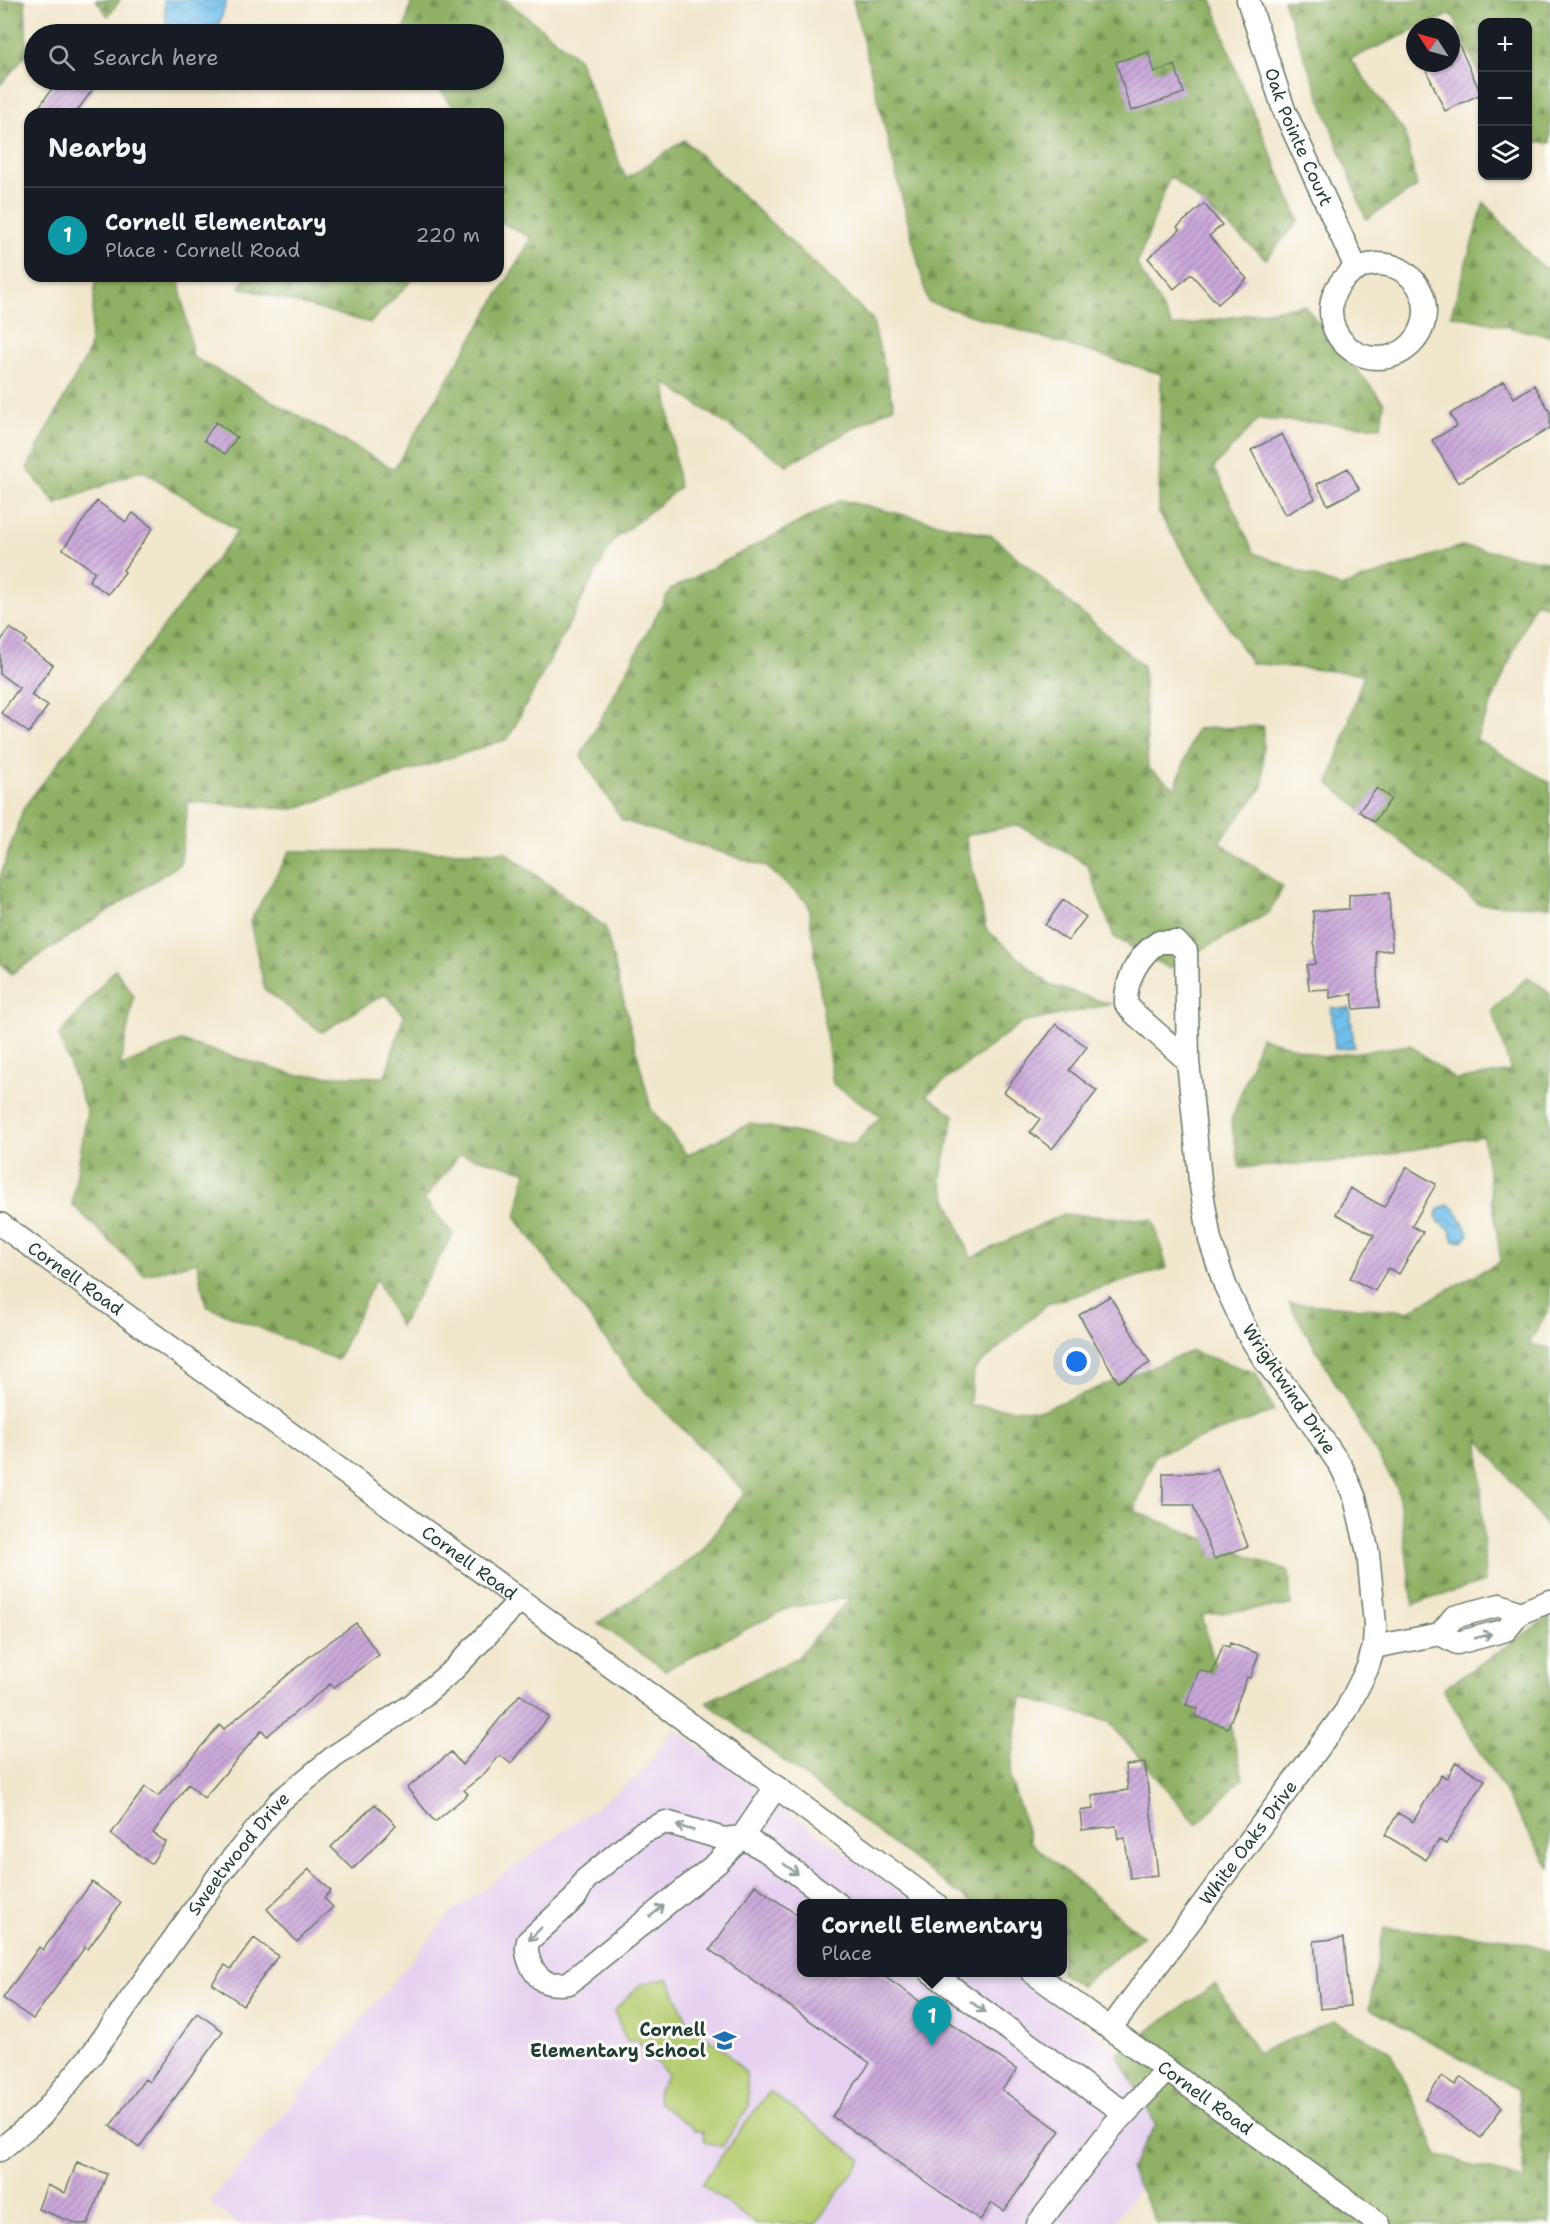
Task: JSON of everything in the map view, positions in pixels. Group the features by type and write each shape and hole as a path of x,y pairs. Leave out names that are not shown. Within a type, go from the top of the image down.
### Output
{"street":[{"name":"Oak Pointe Court","path":"1248,0 1284,110 1357,270"},
{"path":"1373,264 1385,264 1402,271 1416,283 1422,294 1425,318 1415,340 1406,349 1383,357 1371,357 1354,351 1341,339 1332,316 1332,304 1335,292 1342,282 1357,270 1373,264"},
{"name":"Wrightwind Drive","path":"1188,1061 1126,1004 1126,986 1147,952 1158,942 1176,942 1186,951 1188,1061 1200,1180 1210,1240 1225,1285 1247,1332 1342,1468 1354,1498 1368,1553 1374,1647"},
{"name":"Cornell Road","path":"0,1224 929,1899"},
{"name":"Sweetwood Drive","path":"0,2150 41,2116 92,2054 222,1871 280,1801 335,1756 412,1705 454,1669 520,1600"},
{"path":"1374,1647 1440,1634 1457,1643 1506,1630 1520,1612 1550,1601"},
{"name":"White Oaks Drive","path":"1110,2029 1346,1711 1367,1669 1374,1647"},
{"path":"776,1787 742,1836 717,1863 569,1983 556,1984 543,1980 531,1964 525,1950 528,1941 574,1898 585,1880 643,1832 666,1822 724,1839 742,1836 765,1850 831,1899"},
{"path":"938,1977 1095,2094 1125,2112"},
{"name":"Cornell Road","path":"1039,1977 1378,2224"},
{"path":"1038,2224 1125,2112 1166,2071"}],"shaded area":[{"name":"Cornell Elementary School","path":"674,1729 909,1899 797,1899 797,1977 1017,1977 1198,2107 1113,2224 238,2224 209,2203 450,1914 640,1775"}],"green space":[{"path":"0,0 25,0 24,57 0,85"},
{"path":"96,0 120,0 108,16"},
{"path":"412,0 506,0 578,58 626,179 684,140 872,319 894,406 787,465 665,383 679,488 613,541 508,739 293,809 188,802 180,864 11,974 0,962 0,877 24,807 238,531 142,470 56,504 27,468 89,351 95,282 179,282 193,357 394,469 532,238 504,224 504,108 454,108 440,90 504,90 504,24 406,24"},
{"path":"853,0 1212,0 1238,77 1299,220 1266,259 1170,176 1137,265 1173,327 1304,305 1384,403 1381,427 1259,419 1214,467 1254,553 1340,587 1461,546 1550,562 1550,607 1535,602 1476,739 1550,783 1550,906 1479,904 1329,784 1364,674 1251,663 1159,513 1161,374 928,302"},
{"path":"1283,0 1550,0 1550,143 1532,141 1532,18 1478,18 1478,71 1460,32 1460,18 1454,18 1452,14 1443,18 1406,18 1406,34 1350,59 1405,133 1417,187 1366,219"},
{"path":"1484,202 1535,261 1550,271 1550,336 1451,315"},
{"path":"243,282 410,282 370,323 239,287"},
{"path":"841,500 992,536 1143,666 1148,768 1175,788 1196,729 1263,726 1263,787 1219,842 1283,887 1269,913 1168,968 1114,937 1087,864 1019,825 965,835 986,929 1050,985 1110,1004 1021,1023 926,1095 954,1115 940,1180 971,1258 1063,1214 1153,1220 1167,1268 1047,1304 974,1370 969,1405 1039,1411 1192,1351 1256,1373 1274,1411 1155,1455 1134,1511 1289,1572 1291,1605 1202,1615 1243,1777 1197,1825 1109,1722 1021,1697 1010,1777 1031,1843 1143,1936 1080,1986 1067,1977 1067,1899 966,1899 706,1702 797,1658 851,1597 788,1608 665,1670 598,1623 701,1552 745,1492 640,1386 516,1218 526,1171 460,1154 424,1200 453,1234 400,1326 376,1278 337,1360 206,1306 197,1262 144,1275 72,1204 87,1112 59,1036 115,969 134,996 120,1067 181,1041 295,1075 385,1077 404,1015 385,994 322,1032 265,990 250,921 290,851 505,852 605,927 651,1109 687,1155 751,1123 854,1145 881,1116 833,1084 808,903 767,867 622,820 581,756 670,590"},
{"path":"1528,977 1550,993 1550,1306 1529,1344 1550,1348 1550,1531 1479,1439 1485,1582 1413,1604 1398,1490 1289,1303 1409,1311 1501,1261 1483,1136 1360,1160 1240,1168 1231,1121 1261,1037 1323,1057 1410,1045 1456,1080 1511,1071 1492,1010"},
{"path":"1550,1617 1550,1868 1443,1689"},
{"path":"1384,1928 1505,1938 1550,1951 1550,2224 1157,2224 1130,2169 1156,2125 1117,2053 1215,1984 1257,2053 1334,2021 1391,2052 1438,2155 1524,2180 1518,2089 1369,2008"},
{"path":"668,1978 689,2025 725,2050 746,2074 749,2106 722,2147 704,2142 703,2132 695,2130 659,2103 657,2096 667,2074 636,2040 627,2042 614,2011 641,1984"},
{"path":"769,2091 862,2160 815,2224 756,2224 701,2184"}],"water":[{"path":"164,0 227,0 219,24 166,24"},
{"path":"1331,1008 1336,1009 1350,1008 1354,1047 1335,1049"},
{"path":"1449,1205 1456,1210 1469,1234 1462,1241 1454,1241 1450,1229 1439,1222 1436,1215 1440,1208"}],"building":[{"path":"1460,47 1478,87 1478,95 1445,111 1427,72 1460,72"},
{"path":"1148,52 1155,72 1175,65 1184,93 1131,111 1116,62"},
{"path":"51,90 92,90 79,108 38,108"},
{"path":"1204,204 1222,225 1209,236 1247,279 1218,304 1191,274 1174,289 1148,258 1180,230 1177,227"},
{"path":"1504,381 1514,398 1534,385 1550,412 1550,428 1458,483 1432,440 1457,426 1450,414"},
{"path":"216,422 237,437 225,454 204,440"},
{"path":"1282,434 1315,499 1285,515 1251,450"},
{"path":"1348,468 1359,489 1328,505 1317,484"},
{"path":"97,501 126,522 133,513 153,528 108,594 89,581 95,572 63,549"},
{"path":"10,628 27,640 24,644 53,665 31,695 48,706 29,733 1,713 19,688 0,674 0,642"},
{"path":"1377,788 1391,799 1374,822 1359,811"},
{"path":"1389,893 1392,950 1376,951 1379,1007 1354,1009 1352,994 1330,998 1330,989 1309,990 1307,965 1315,964 1313,911 1349,909 1349,895"},
{"path":"1063,900 1086,917 1068,941 1045,925"},
{"path":"1056,1024 1087,1047 1069,1070 1097,1091 1052,1149 1030,1132 1040,1119 1004,1092"},
{"path":"1406,1167 1436,1184 1412,1226 1423,1232 1399,1274 1388,1268 1375,1291 1350,1278 1374,1235 1336,1214 1350,1188 1384,1207"},
{"path":"1110,1296 1150,1363 1118,1382 1079,1315"},
{"path":"1217,1468 1248,1546 1214,1559 1193,1505 1163,1505 1163,1473 1206,1473"},
{"path":"356,1623 379,1655 333,1688 330,1684 267,1736 262,1730 204,1798 188,1784 153,1833 166,1842 151,1864 111,1834 145,1787 158,1796 220,1725 224,1729 310,1656"},
{"path":"1230,1643 1259,1654 1250,1678 1247,1677 1228,1728 1195,1716 1198,1709 1186,1705 1199,1670 1212,1674 1223,1645 1229,1647"},
{"path":"520,1694 549,1717 511,1764 500,1755 483,1775 464,1790 468,1794 435,1822 407,1788 451,1752 462,1765"},
{"path":"1456,1762 1485,1780 1446,1844 1439,1840 1426,1860 1385,1835 1398,1813 1413,1822 1441,1775 1447,1778"},
{"path":"1145,1763 1158,1875 1130,1878 1125,1838 1118,1839 1116,1826 1082,1830 1080,1811 1093,1809 1092,1795 1128,1790 1125,1765"},
{"path":"375,1804 396,1825 353,1869 331,1847"},
{"path":"309,1869 331,1891 324,1898 333,1907 297,1942 267,1909"},
{"path":"92,1882 121,1903 88,1949 85,1947 33,2019 3,1998 39,1947 43,1950"},
{"path":"755,1885 797,1915 797,1977 885,1977 1017,2070 1002,2090 1060,2131 1004,2211 992,2203 980,2220 832,2116 870,2063 710,1950"},
{"path":"254,1938 278,1956 243,2005 212,1983 225,1965 231,1969"},
{"path":"1344,1938 1350,2006 1320,2009 1314,1941"},
{"path":"197,2013 223,2031 139,2148 110,2126 145,2079 149,2082"},
{"path":"1442,2076 1455,2085 1461,2077 1502,2107 1481,2138 1426,2099"},
{"path":"77,2162 107,2174 88,2224 78,2224 38,2209 47,2185 65,2193"}],"place":[{"name":"Cornell Elementary School","path":"724,2040"},
{"name":"Cornell Elementary","path":"932,2046"}]}
